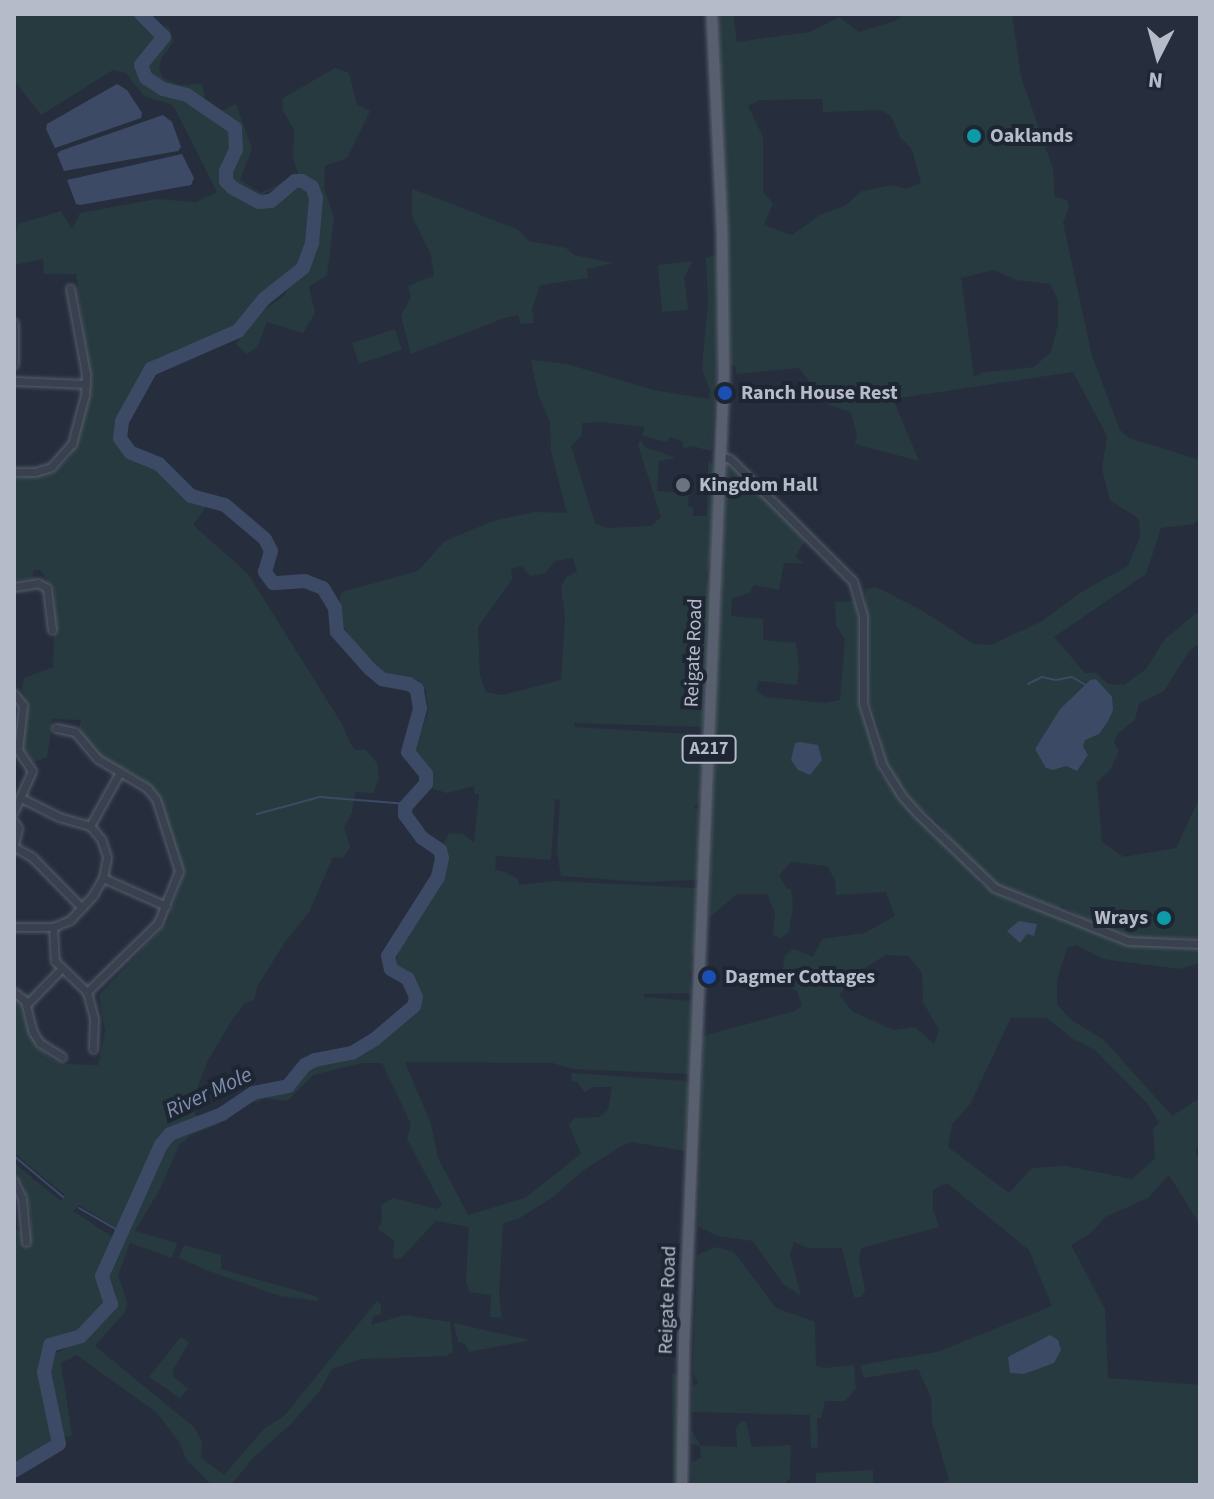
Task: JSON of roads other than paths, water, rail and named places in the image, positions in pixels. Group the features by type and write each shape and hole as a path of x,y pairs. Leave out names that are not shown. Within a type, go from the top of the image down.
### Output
{"main road":[{"name":"Reigate Road","path":"682,1485 725,317 712,14"}],"street":[{"path":"14,472 44,470 64,457 72,444 86,384 70,288"},
{"path":"14,323 14,364"},
{"path":"68,332 78,330"},
{"path":"14,381 86,384"},
{"path":"720,456 730,459 853,581 863,617 863,703 886,772 918,814 995,888 1128,941 1200,944"},
{"path":"37,572 38,583"},
{"path":"14,587 38,583 47,588 52,630"},
{"path":"14,694 23,705 18,750 32,771 14,811"},
{"path":"56,728 76,727 88,751 147,788 156,799 179,871 158,923 87,992"},
{"path":"90,826 120,772"},
{"path":"14,927 53,927 70,920 103,878 104,846 90,826 59,817 21,798"},
{"path":"14,822 18,828 14,846 26,852 82,908"},
{"path":"103,878 166,906"},
{"path":"53,927 55,961 87,992 93,1049"},
{"path":"26,1005 61,969"},
{"path":"14,992 26,1005 37,1038 62,1057"},
{"path":"83,1038 94,1040"},
{"path":"14,1181 22,1198 26,1242"},
{"path":"16,1227 26,1228"}],"water":[{"path":"117,84 127,90 142,113 141,118 55,148 46,129 47,124"},
{"path":"163,115 172,122 181,147 178,151 64,171 57,154 60,151"},
{"path":"182,154 194,178 191,185 80,205 76,204 67,180"},
{"path":"1096,679 1112,697 1113,710 1108,721 1099,734 1085,740 1083,746 1088,755 1077,771 1066,766 1053,770 1046,768 1035,749 1060,709 1090,680"},
{"path":"795,743 818,745 822,760 810,775 798,770 791,760"},
{"path":"1019,921 1037,924 1034,936 1027,934 1020,943 1007,931"},
{"path":"1050,1335 1058,1340 1061,1350 1054,1363 1024,1374 1010,1373 1008,1357"}],"waterway":[{"name":"River Mole","path":"14,1471 59,1444 44,1372 50,1345 81,1336 111,1304 102,1276 161,1145 170,1134 222,1114 253,1093 288,1086 305,1065 315,1060 352,1053 375,1039 414,1006 416,997 408,979 391,969 388,956 438,877 442,858 440,850 422,838 405,815 405,807 426,784 426,774 408,752 420,709 417,689 409,684 382,679 370,669 337,632 335,608 323,588 305,581 273,583 265,572 271,551 265,539 225,505 191,496 159,464 130,452 120,438 122,421 151,369 238,331 264,299 303,268 312,243 316,198 312,187 295,181 271,201 259,202 226,181 226,171 236,150 235,128 187,95 163,89 146,78 141,65 164,37 141,14"},
{"path":"1028,684 1042,677 1056,680 1072,677 1086,685"},
{"path":"257,814 320,797 408,804"},
{"path":"14,1156 63,1197"},
{"path":"79,1208 121,1232"}],"place":[{"name":"Oaklands","path":"974,136"},
{"name":"Ranch House Rest","path":"725,393"},
{"name":"Kingdom Hall","path":"683,485"},
{"name":"Wrays","path":"1164,918"},
{"name":"Dagmer Cottages","path":"709,977"}]}
